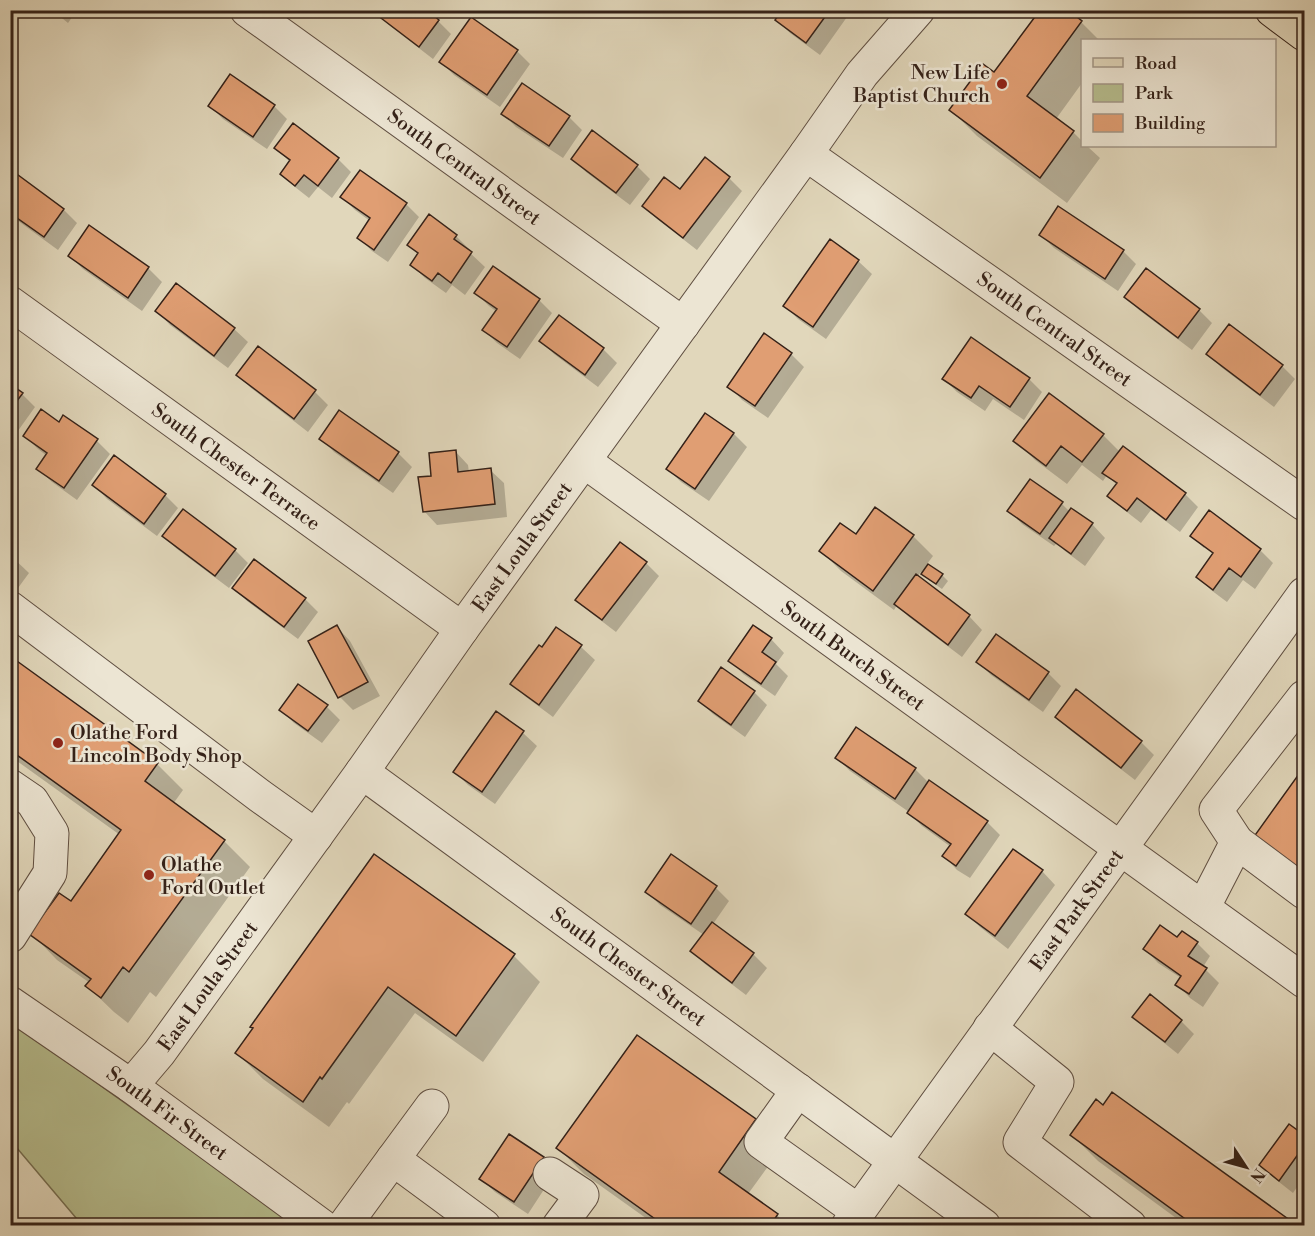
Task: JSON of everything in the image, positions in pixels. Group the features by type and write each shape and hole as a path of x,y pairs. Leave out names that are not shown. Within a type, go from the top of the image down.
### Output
{"main road":[{"path":"1272,10 1305,34"}],"street":[{"name":"South Central Street","path":"247,10 683,324"},
{"name":"East Loula Street","path":"131,1086 159,1053 316,836 462,629 862,74 918,10"},
{"name":"South Central Street","path":"806,154 1305,504"},
{"name":"South Chester Terrace","path":"10,303 462,629"},
{"name":"South Burch Street","path":"584,461 1305,981"},
{"name":"East Park Street","path":"853,1218 1305,594"},
{"path":"10,608 316,836"},
{"path":"1305,697 1216,810 1237,842 1305,892"},
{"name":"South Chester Street","path":"362,772 984,1226"},
{"path":"10,786 32,801 52,833 50,873 10,936"},
{"path":"1203,908 1237,842"},
{"name":"South Fir Street","path":"10,1003 131,1086 322,1226"},
{"path":"990,1028 1057,1082 1020,1142 1130,1226"},
{"path":"798,1090 761,1142 853,1218"},
{"path":"344,1226 432,1106"},
{"path":"393,1159 484,1226"},
{"path":"550,1174 582,1196 559,1226"}],"green space":[{"path":"10,1021 296,1225 82,1225 11,1141"}],"building":[{"path":"375,10 427,10 439,20 419,47 373,12"},
{"path":"782,10 830,10 806,43 775,20"},
{"name":"New Life Baptist Church","path":"1040,10 1068,10 1082,21 1027,96 1074,131 1040,178 949,110 983,64 994,72"},
{"path":"471,17 518,50 487,95 439,62"},
{"path":"230,74 275,105 253,137 208,106"},
{"path":"522,83 570,116 549,146 501,114"},
{"path":"293,123 339,158 318,186 304,175 295,186 280,174 290,160 274,148"},
{"path":"592,130 638,165 616,193 571,159"},
{"path":"705,157 730,177 683,238 642,206 664,177 680,189"},
{"path":"10,169 64,209 44,237 10,213"},
{"path":"360,170 407,203 374,250 357,238 370,218 340,197"},
{"path":"1058,206 1124,250 1105,279 1039,235"},
{"path":"429,214 457,235 454,239 472,252 451,283 438,273 432,281 410,265 418,253 407,245"},
{"path":"89,225 149,267 128,298 68,256"},
{"path":"830,239 859,260 813,327 783,306"},
{"path":"493,266 540,299 507,347 482,330 497,309 474,293"},
{"path":"1146,268 1200,309 1178,338 1124,297"},
{"path":"176,283 235,328 214,356 155,311"},
{"path":"559,315 604,348 585,375 539,341"},
{"path":"1229,324 1283,365 1260,395 1206,354"},
{"path":"764,333 792,353 755,406 727,387"},
{"path":"971,337 1030,378 1010,407 979,386 971,398 942,379"},
{"path":"258,346 316,390 294,419 236,375"},
{"path":"10,384 23,393 10,410"},
{"path":"1049,393 1104,434 1082,462 1061,446 1046,466 1013,441"},
{"path":"41,409 59,422 63,415 98,439 64,488 36,469 47,453 23,436"},
{"path":"339,410 399,452 379,481 319,439"},
{"path":"705,413 734,433 695,489 666,469"},
{"path":"1123,446 1186,493 1166,520 1137,498 1127,511 1107,496 1117,483 1102,473"},
{"path":"456,450 458,472 491,468 495,504 423,512 418,477 431,476 429,453"},
{"path":"114,455 166,494 144,524 92,485"},
{"path":"1030,479 1063,502 1040,534 1007,511"},
{"path":"875,507 914,535 873,591 819,551 840,523 856,534"},
{"path":"1071,508 1093,523 1071,554 1049,538"},
{"path":"183,509 236,549 215,576 162,536"},
{"path":"1209,510 1261,549 1241,577 1229,568 1213,590 1196,577 1213,553 1190,536"},
{"path":"620,542 647,562 602,620 575,600"},
{"path":"254,559 306,598 284,627 232,588"},
{"path":"928,564 943,574 936,584 921,574"},
{"path":"916,574 970,615 948,645 894,604"},
{"path":"337,625 368,682 338,698 308,641"},
{"path":"753,625 772,638 762,652 776,662 761,684 728,661"},
{"path":"556,627 582,645 539,705 510,684 539,645 542,647"},
{"path":"996,634 1049,672 1029,700 976,662"},
{"path":"10,656 158,763 145,781 225,840 129,972 123,967 101,998 85,986 91,979 29,934 59,893 71,901 121,830 10,750"},
{"path":"721,667 755,691 731,725 698,701"},
{"path":"298,684 328,705 308,731 279,710"},
{"path":"1076,689 1142,741 1121,768 1055,717"},
{"path":"496,711 524,731 482,792 453,772"},
{"path":"856,727 916,768 895,799 835,758"},
{"path":"1304,767 1304,876 1253,838"},
{"path":"929,780 988,821 956,866 942,856 951,844 907,813"},
{"path":"1013,849 1043,870 995,936 965,914"},
{"path":"374,854 515,954 456,1036 388,987 303,1102 235,1053 253,1028 250,1027"},
{"path":"671,854 717,886 691,924 645,892"},
{"path":"712,922 754,953 732,983 690,951"},
{"path":"1160,925 1177,937 1182,931 1198,942 1188,956 1207,968 1189,994 1175,985 1181,976 1143,949"},
{"path":"1150,994 1182,1020 1165,1042 1132,1017"},
{"path":"637,1035 756,1119 719,1172 778,1214 770,1226 665,1226 556,1148"},
{"path":"1112,1092 1298,1226 1195,1226 1070,1135 1096,1099 1103,1105"},
{"path":"1289,1124 1304,1135 1304,1146 1279,1181 1259,1165"},
{"path":"509,1134 544,1157 514,1202 479,1179"}],"place":[{"name":"New Life Baptist Church","path":"1002,84"},
{"name":"Olathe Ford Lincoln Body Shop","path":"58,743"},
{"name":"Olathe Ford Outlet","path":"149,875"}]}
